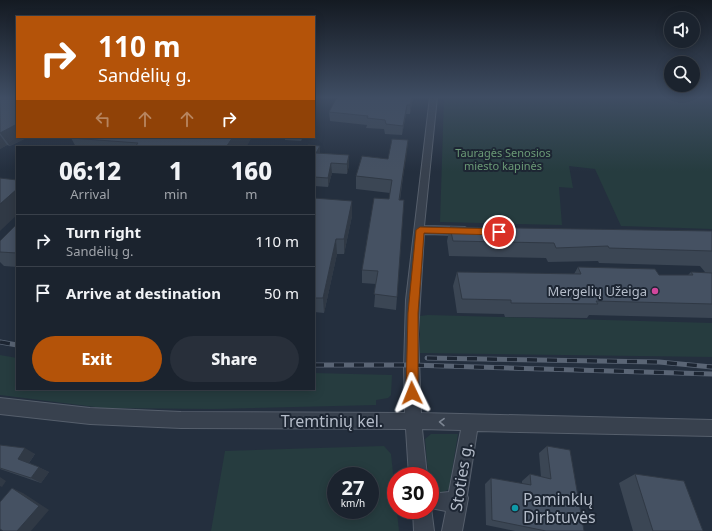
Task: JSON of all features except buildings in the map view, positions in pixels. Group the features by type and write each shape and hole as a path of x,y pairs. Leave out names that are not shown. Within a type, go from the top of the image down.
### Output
{"street":[{"path":"417,467 413,421 412,358 420,230 431,122"},
{"path":"420,230 476,232"},
{"name":"Tremtinių kel.","path":"0,406 90,416 181,420 413,421 712,428"},
{"name":"Stoties g.","path":"452,531 459,498 470,423"},
{"path":"439,501 449,502 459,498"},
{"path":"423,519 424,531"}],"green space":[{"name":"Tauragės Senosios miesto kapinės","path":"443,122 712,122 712,229 621,226 595,169 569,166 573,188 559,187 562,225 440,222"},
{"path":"420,316 712,323 712,357 420,353"},
{"path":"0,355 16,358 16,390 315,390 315,373 392,375 391,395 388,398 376,400 376,405 214,409 103,408 0,395"},
{"path":"431,434 458,434 449,489 440,494 439,467 428,467 425,439"},
{"path":"384,446 391,454 392,467 387,467 387,519 398,519 399,531 211,531 225,451"}],"railway":[{"path":"0,342 16,345"},
{"path":"427,358 659,362 712,367"},
{"path":"315,365 411,365 712,374"}],"place":[{"name":"Mergelių Užeiga","path":"655,291"},
{"name":"Paminklų Dirbtuvės","path":"515,508"}],"route":[{"path":"412,393 411,366 413,313 420,230 499,232"}]}
